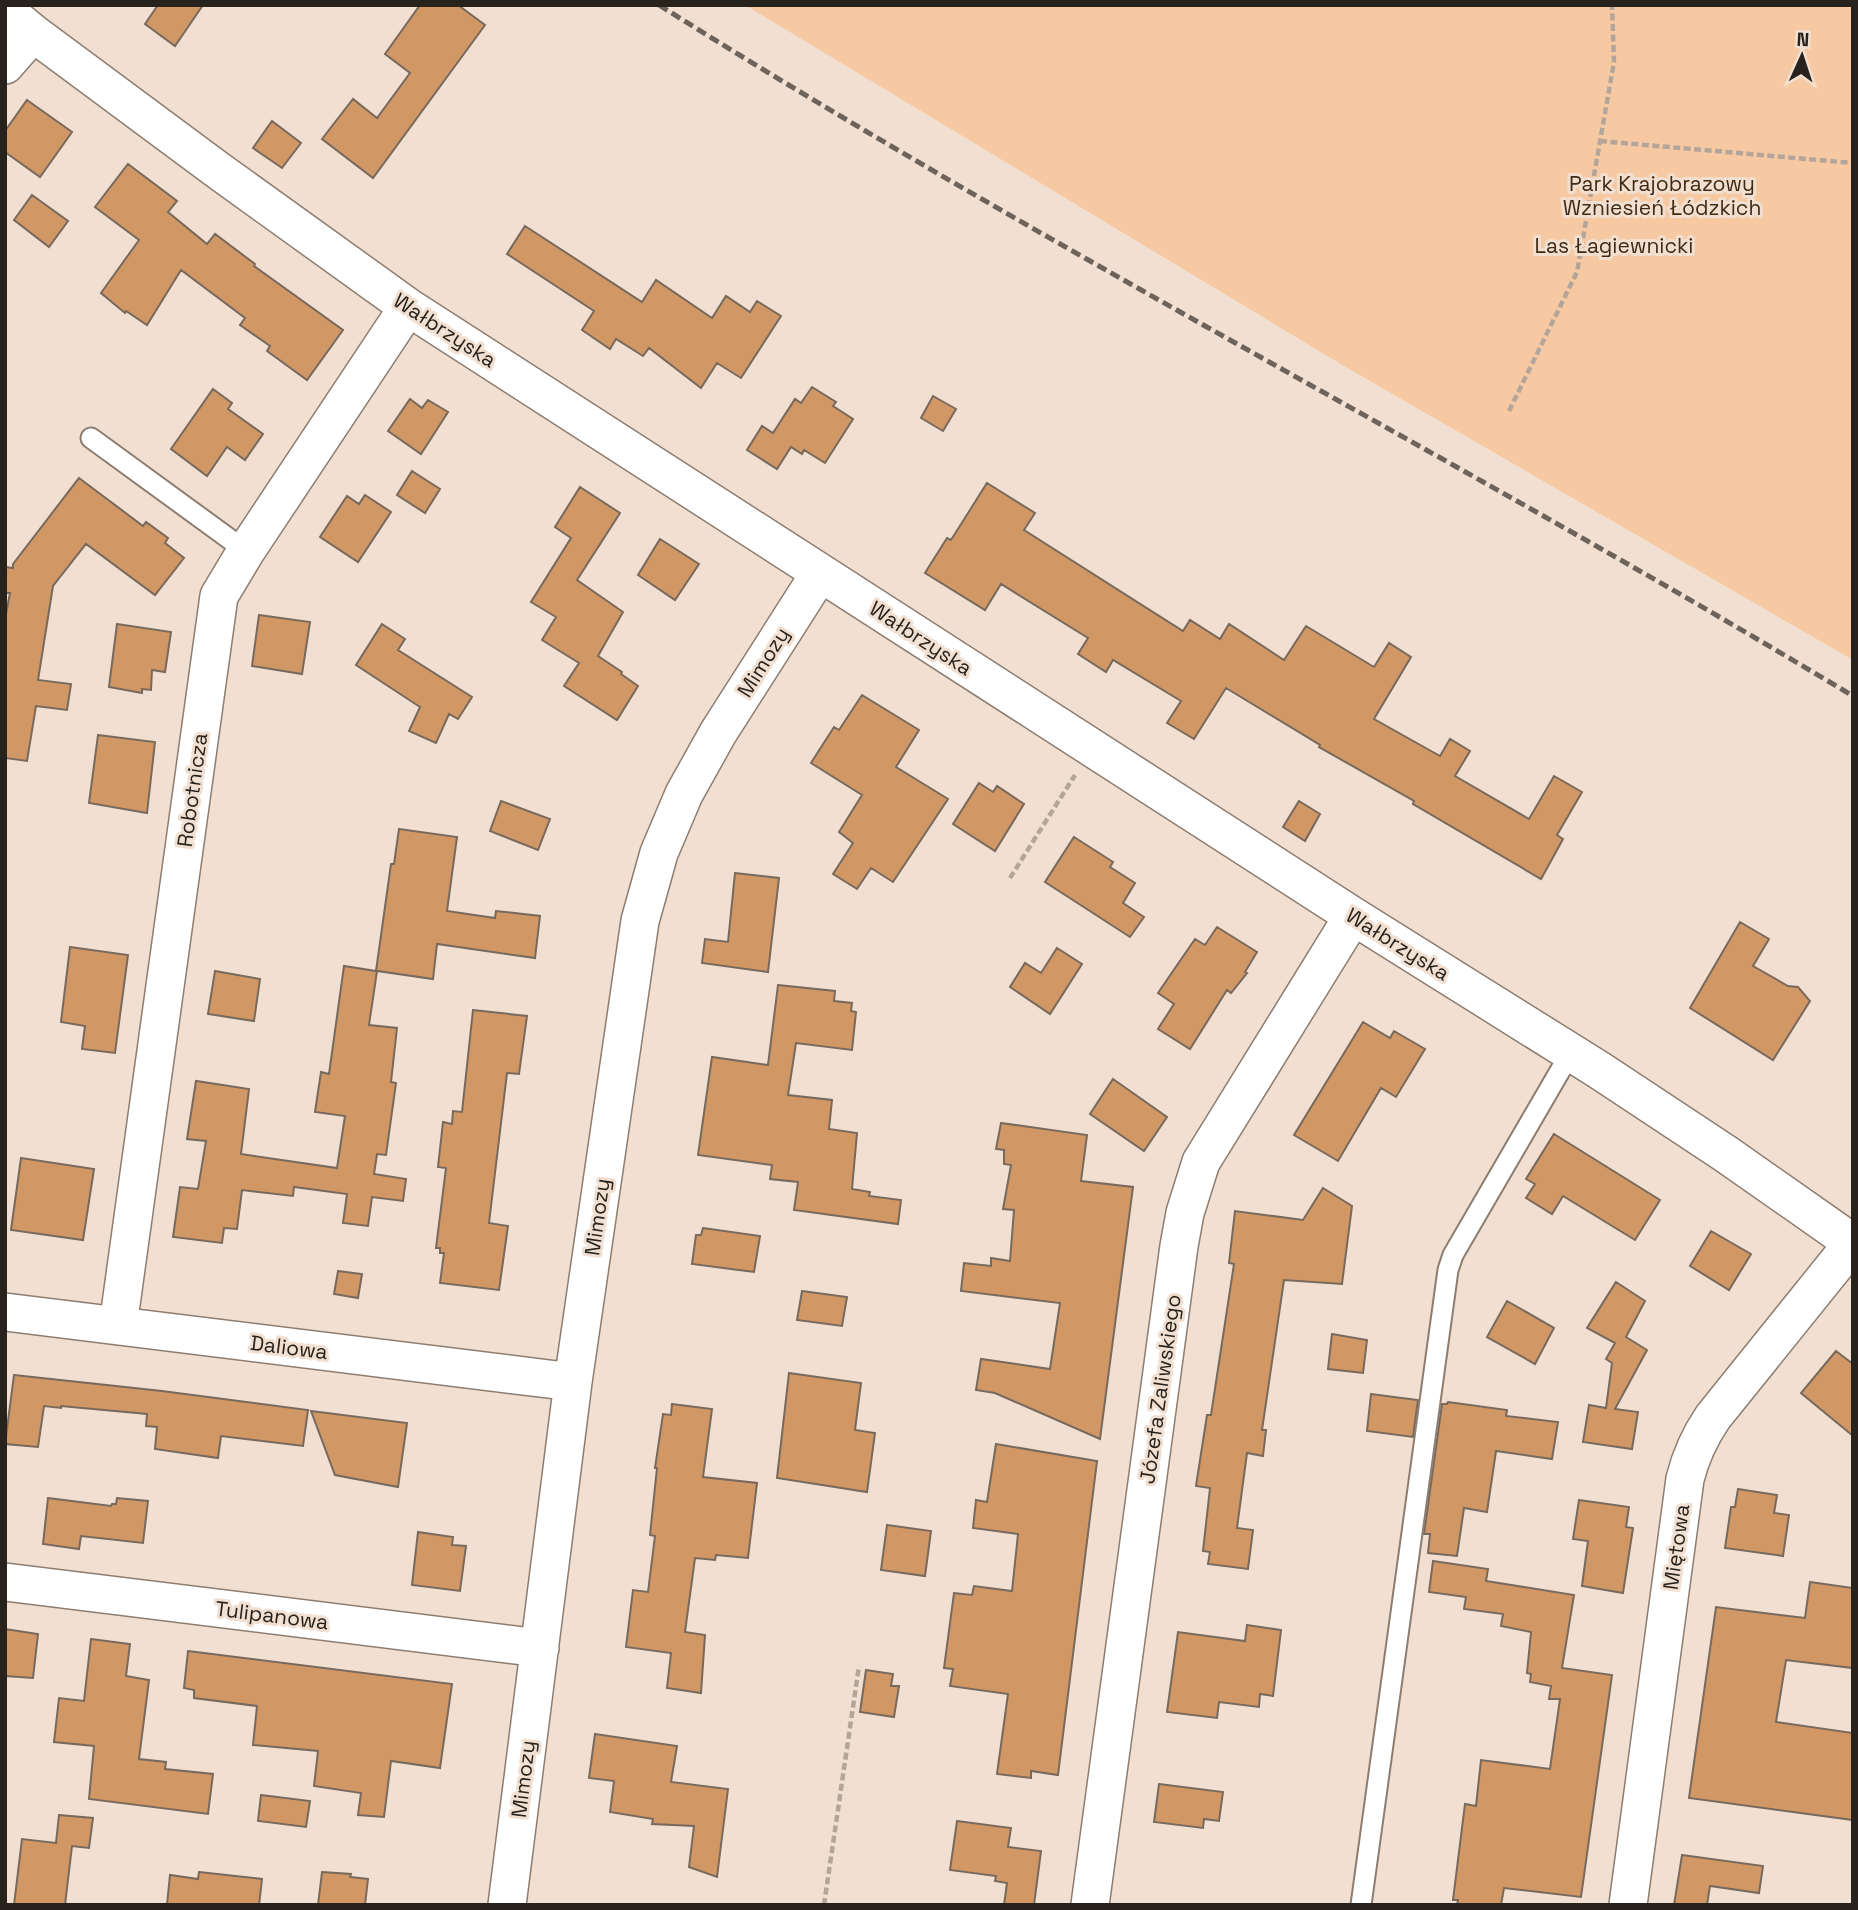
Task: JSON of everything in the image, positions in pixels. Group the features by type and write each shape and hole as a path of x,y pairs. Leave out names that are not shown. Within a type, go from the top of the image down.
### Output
{"street":[{"name":"Wałbrzyska","path":"5,9 33,33 219,172 408,307 1353,915 1572,1052 1726,1154 1853,1243"},
{"path":"5,65 33,33"},
{"name":"Robotnicza","path":"118,1326 217,604 223,588 246,551 408,307"},
{"name":"Mimozy","path":"507,1905 573,1382 640,921 659,853 684,794 718,733 820,573"},
{"name":"Józefa Zaliwskiego","path":"1090,1905 1177,1260 1192,1185 1213,1139 1353,915"},
{"name":"Miętowa","path":"1628,1905 1685,1479 1692,1455 1713,1416 1853,1243"},
{"name":"Daliowa","path":"5,1312 573,1382"},
{"name":"Tulipanowa","path":"5,1582 540,1648"}],"lane":[{"path":"91,438 246,551"},
{"path":"1361,1905 1448,1270 1452,1255 1572,1052"}],"path":[{"path":"1509,411 1577,272 1614,62 1612,5"},
{"path":"1600,141 1853,163"},
{"path":"1010,878 1093,748"},
{"path":"824,1905 859,1665"}],"green space":[{"name":"Las Łagiewnicki","path":"745,5 1853,5 1853,660 1344,366"}],"building":[{"path":"158,5 203,5 175,46 145,24"},
{"path":"420,5 458,5 485,25 373,178 322,139 353,99 377,118 410,73 385,54"},
{"path":"27,100 72,132 40,177 5,152 5,131"},
{"path":"272,121 301,143 282,168 253,148"},
{"path":"128,164 177,201 168,212 207,244 215,234 255,264 254,266 343,330 307,380 267,351 270,346 240,325 245,318 181,270 147,325 126,311 125,313 101,293 139,240 95,207"},
{"path":"32,195 68,221 49,247 14,220"},
{"path":"525,226 642,302 656,280 712,318 726,296 750,312 757,301 781,316 741,378 717,363 701,388 649,348 643,356 616,339 610,349 582,330 594,311 507,254"},
{"path":"812,387 836,402 833,406 853,419 825,463 804,450 802,454 791,447 777,469 747,450 762,426 773,433 795,399 801,403"},
{"path":"213,389 232,403 228,409 263,434 245,460 227,447 207,476 171,449"},
{"path":"933,396 956,409 943,431 921,418"},
{"path":"410,399 422,408 428,400 448,412 421,454 388,431"},
{"path":"412,471 440,489 425,513 397,495"},
{"path":"79,478 143,526 146,522 168,538 165,543 184,558 155,595 86,544 53,586 38,680 71,684 67,710 36,706 27,761 5,758 5,619 10,593 5,593 5,567 13,568 13,564"},
{"path":"987,483 1035,513 1024,530 1183,631 1190,620 1220,639 1229,624 1284,660 1306,626 1374,667 1389,643 1411,657 1374,719 1440,756 1450,739 1470,751 1455,776 1529,819 1554,776 1582,792 1557,835 1563,839 1541,879 1413,804 1414,801 1319,747 1320,745 1226,688 1194,739 1167,723 1181,701 1113,660 1106,672 1078,654 1088,638 1001,584 985,610 925,573 947,538 951,540"},
{"path":"580,487 620,513 577,580 623,612 598,656 638,686 617,720 564,686 579,663 542,640 556,617 531,602 571,538 555,527"},
{"path":"365,495 391,512 358,562 320,537 347,496 359,504"},
{"path":"660,539 699,564 675,600 638,575"},
{"path":"259,615 310,622 302,674 252,666"},
{"path":"117,624 171,632 165,672 152,670 151,690 142,689 142,693 109,687"},
{"path":"382,624 405,639 398,650 472,697 458,719 449,714 436,743 409,731 420,707 356,665"},
{"path":"862,695 919,730 896,767 948,799 893,882 871,868 857,889 833,874 853,843 839,832 862,795 811,763 834,727 839,730"},
{"path":"98,735 155,742 147,813 89,803"},
{"path":"979,783 993,792 997,786 1024,804 995,851 953,824"},
{"path":"501,801 550,819 538,850 490,831"},
{"path":"1299,801 1320,814 1305,841 1283,827"},
{"path":"399,829 457,837 447,911 495,918 496,911 540,916 535,958 437,944 433,979 377,971 369,1025 397,1028 391,1082 396,1083 386,1155 377,1154 374,1174 406,1179 403,1201 372,1197 368,1226 343,1223 347,1194 294,1187 293,1196 242,1190 237,1229 224,1228 222,1243 173,1237 180,1187 198,1189 206,1141 187,1139 196,1081 249,1089 241,1154 337,1168 345,1116 315,1112 321,1072 329,1074 344,966 376,971 391,864 394,864"},
{"path":"1074,837 1113,862 1110,867 1135,883 1123,903 1144,917 1130,937 1045,882"},
{"path":"735,873 779,878 768,972 702,963 705,939 728,942"},
{"path":"1740,922 1769,939 1753,966 1788,986 1798,987 1810,1001 1773,1060 1690,1008"},
{"path":"1217,927 1257,952 1245,972 1247,973 1231,993 1227,990 1190,1049 1158,1029 1174,1004 1158,993 1195,939 1205,945"},
{"path":"70,947 128,955 115,1053 82,1049 85,1026 61,1022"},
{"path":"1057,948 1082,964 1050,1014 1010,987 1025,963 1041,973"},
{"path":"215,971 260,979 254,1021 208,1014"},
{"path":"778,985 835,991 834,1001 852,1003 851,1011 856,1012 852,1050 796,1043 788,1095 832,1100 829,1129 857,1133 852,1189 870,1192 869,1196 901,1200 898,1224 794,1210 798,1182 770,1179 772,1165 698,1155 712,1057 768,1065"},
{"path":"473,1010 527,1016 519,1074 507,1073 489,1223 508,1226 499,1290 440,1283 444,1253 440,1253 440,1248 436,1248 446,1168 438,1167 443,1122 452,1124 453,1111 462,1112"},
{"path":"1363,1022 1390,1038 1394,1031 1425,1049 1396,1097 1381,1088 1338,1161 1294,1135"},
{"path":"1113,1079 1167,1117 1144,1151 1090,1114"},
{"path":"1001,1123 1087,1135 1081,1181 1133,1187 1100,1439 995,1393 976,1390 981,1359 1050,1369 1060,1303 961,1291 964,1263 991,1266 991,1258 1010,1261 1014,1210 1003,1209 1011,1165 1004,1164 1004,1150 996,1149"},
{"path":"1554,1134 1660,1200 1635,1240 1563,1196 1552,1214 1526,1198 1535,1184 1526,1179"},
{"path":"21,1158 94,1169 83,1240 11,1230"},
{"path":"1323,1188 1352,1206 1342,1284 1284,1280 1262,1430 1266,1430 1263,1456 1247,1453 1237,1528 1253,1530 1248,1569 1208,1564 1210,1552 1203,1551 1210,1488 1196,1486 1207,1415 1211,1415 1234,1264 1229,1263 1235,1211 1303,1220"},
{"path":"703,1228 760,1236 754,1272 692,1264 696,1235 701,1235"},
{"path":"1711,1231 1751,1254 1729,1290 1690,1266"},
{"path":"338,1271 362,1274 358,1298 334,1294"},
{"path":"1616,1282 1645,1301 1626,1337 1647,1350 1615,1409 1638,1412 1632,1449 1583,1442 1589,1405 1606,1408 1612,1363 1606,1359 1615,1343 1587,1328"},
{"path":"802,1291 847,1297 842,1326 797,1320"},
{"path":"1507,1301 1554,1328 1535,1364 1487,1337"},
{"path":"1332,1334 1367,1340 1363,1373 1328,1369"},
{"path":"1836,1351 1853,1364 1853,1436 1801,1393"},
{"path":"789,1373 861,1383 855,1430 875,1433 867,1492 777,1478"},
{"path":"14,1375 308,1410 303,1446 221,1436 218,1458 155,1449 157,1427 146,1426 147,1414 61,1406 44,1406 38,1447 5,1444"},
{"path":"1371,1394 1418,1400 1413,1437 1367,1431"},
{"path":"1448,1402 1507,1410 1506,1416 1558,1422 1552,1459 1496,1451 1487,1512 1464,1508 1457,1556 1428,1553 1430,1534 1424,1534 1442,1404"},
{"path":"672,1404 712,1409 703,1477 757,1483 748,1558 716,1555 715,1560 695,1558 685,1632 705,1635 701,1693 667,1688 671,1653 626,1647 633,1590 648,1592 655,1536 650,1535 655,1468 663,1414 671,1415"},
{"path":"311,1411 407,1423 398,1487 335,1475"},
{"path":"996,1444 1097,1461 1058,1775 1031,1771 1031,1778 997,1774 1008,1694 950,1686 953,1669 944,1668 954,1593 972,1595 974,1586 1012,1591 1018,1534 973,1528 976,1500 987,1502"},
{"path":"1738,1489 1777,1495 1774,1513 1789,1515 1783,1556 1725,1548 1731,1507 1735,1507"},
{"path":"48,1498 111,1506 116,1504 117,1498 148,1501 143,1543 81,1536 79,1549 43,1544"},
{"path":"1579,1500 1629,1507 1626,1527 1633,1528 1623,1593 1582,1586 1588,1541 1573,1539"},
{"path":"887,1525 931,1531 925,1576 881,1570"},
{"path":"418,1532 453,1537 452,1545 466,1546 460,1591 412,1585"},
{"path":"1433,1561 1488,1569 1486,1581 1574,1595 1562,1668 1612,1675 1581,1897 1504,1888 1501,1905 1457,1905 1458,1900 1453,1900 1465,1804 1476,1806 1481,1760 1550,1769 1560,1699 1549,1699 1551,1686 1530,1682 1531,1674 1527,1673 1531,1632 1501,1626 1503,1614 1464,1609 1466,1597 1429,1592"},
{"path":"1810,1582 1853,1588 1853,1668 1786,1660 1776,1722 1853,1733 1853,1820 1689,1798 1716,1607 1805,1618"},
{"path":"1247,1625 1281,1630 1273,1696 1260,1694 1259,1707 1219,1702 1217,1718 1167,1712 1178,1632 1245,1641"},
{"path":"5,1629 38,1634 33,1678 5,1676"},
{"path":"91,1639 130,1644 126,1676 149,1680 139,1759 166,1762 165,1769 213,1774 208,1814 89,1799 94,1746 54,1742 59,1698 84,1701"},
{"path":"188,1651 452,1684 440,1768 391,1761 384,1817 358,1815 361,1793 314,1786 318,1751 253,1745 257,1706 194,1698 194,1690 184,1688"},
{"path":"866,1670 893,1674 891,1686 899,1686 894,1717 860,1712"},
{"path":"595,1734 677,1746 671,1782 728,1789 717,1877 689,1867 694,1826 652,1824 653,1819 610,1812 614,1781 589,1778"},
{"path":"1159,1784 1223,1792 1219,1821 1204,1819 1203,1828 1154,1822"},
{"path":"261,1795 310,1801 306,1827 258,1821"},
{"path":"59,1815 93,1818 89,1848 72,1846 65,1905 14,1905 22,1839 56,1843"},
{"path":"957,1821 1011,1828 1008,1847 1041,1851 1034,1905 1004,1905 1007,1883 995,1881 996,1876 950,1870"},
{"path":"1682,1855 1763,1866 1759,1893 1710,1886 1707,1905 1674,1905"},
{"path":"199,1872 262,1879 259,1905 167,1905 170,1875 198,1879"},
{"path":"322,1872 351,1874 350,1877 368,1879 365,1905 318,1905"}],"railway":[{"path":"659,5 954,183 1555,522 1853,696"}],"park label":[{"name":"Park Krajobrazowy Wzniesień Łódzkich","path":"1662,195"}]}
